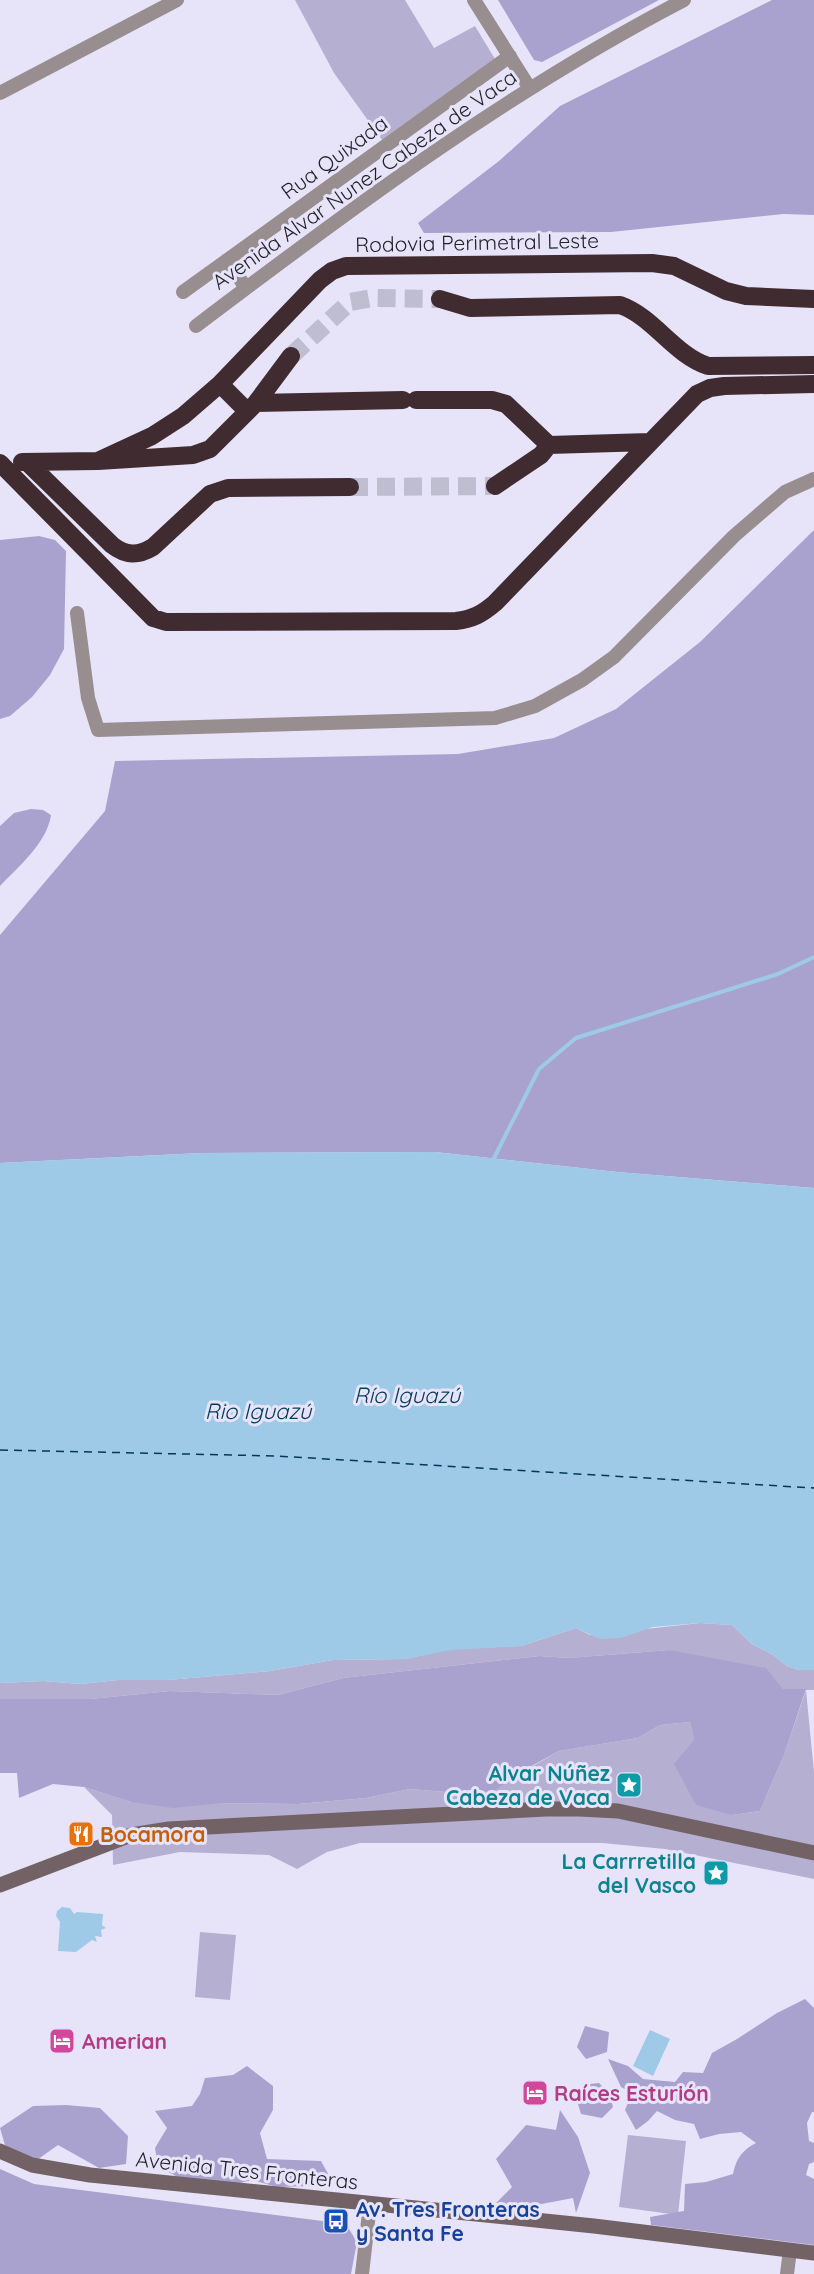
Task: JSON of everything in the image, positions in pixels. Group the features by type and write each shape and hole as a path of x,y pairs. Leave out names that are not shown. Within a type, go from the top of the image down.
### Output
{"highway":[{"name":"Rodovia Perimetral Leste","path":"98,461 152,436 183,416 220,384 320,280 332,271 346,266 652,262 674,266 726,291 746,296 814,299"},
{"path":"440,299 470,308 620,304 631,309 693,361 708,366 814,365"},
{"name":"Rodovia Perimetral Leste","path":"0,463 98,461 193,455 210,449 251,407 291,356"},
{"path":"220,384 251,407 410,400 492,400 506,404 549,445 649,442"},
{"name":"Rodovia Perimetral Leste","path":"0,463 153,618 166,622 456,621 471,619 483,614 495,603 697,394 710,388 814,384"},
{"path":"495,486 541,455 549,445"},
{"path":"27,462 112,545 121,552 130,554 142,553 153,547 210,494 228,488 350,487"}],"main road":[{"path":"0,1885 131,1835 169,1829 546,1809 618,1811 814,1853"},
{"name":"Avenida Tres Fronteras","path":"0,2151 32,2165 90,2175 594,2226 814,2253"}],"street":[{"path":"0,93 177,0"},
{"path":"474,0 529,87"},
{"name":"Avenida Alvar Nunez Cabeza de Vaca","path":"196,326 369,197 529,87 684,0"},
{"name":"Rua Quixada","path":"183,292 510,56"},
{"path":"227,260 246,288"},
{"path":"77,613 88,698 98,730 495,718 535,706 582,680 614,657 734,536 785,492 814,478"},
{"path":"362,2274 370,2204"},
{"path":"787,2274 790,2250"}],"shaded area":[{"path":"295,0 405,0 434,48 475,26 495,59 382,140 334,73"},
{"path":"498,0 659,0 542,62 534,60"},
{"path":"772,0 814,0 814,215 783,214 611,232 424,233 418,223 499,161 560,106"},
{"path":"814,530 814,1188 617,1172 435,1152 201,1153 0,1163 0,935 105,811 115,761 458,754 554,738 616,709 700,642"},
{"path":"39,536 55,540 66,551 64,649 50,675 32,697 10,716 0,719 0,540"},
{"path":"31,809 43,810 51,815 44,835 31,854 0,886 0,826 14,813"},
{"path":"700,1623 732,1625 752,1644 773,1655 787,1666 799,1670 814,1670 814,1690 783,1689 669,1650 569,1658 540,1656 343,1678 278,1695 170,1691 90,1699 0,1699 0,1683 43,1681 81,1684 118,1680 168,1680 270,1671 333,1660 405,1659 451,1649 521,1646 576,1628 590,1635"},
{"path":"669,1650 766,1668 783,1689 806,1689 784,1755 760,1811 732,1815 696,1805 674,1764 694,1740 690,1722 660,1725 638,1738 559,1751 526,1769 487,1796 467,1804 446,1792 410,1789 366,1798 298,1804 223,1803 173,1808 131,1802 84,1787 53,1784 19,1798 17,1773 0,1773 0,1699 90,1699 170,1691 278,1695 343,1678 540,1656 569,1658"},
{"path":"806,1690 814,1772 814,1879 665,1849 602,1843 360,1843 327,1852 297,1869 269,1855 180,1852 113,1865 112,1815 84,1787 131,1802 298,1804 366,1798 410,1789 446,1792 467,1804 559,1751 638,1738 660,1725 690,1722 694,1739 732,1815 760,1811 784,1755"},
{"path":"200,1932 236,1935 230,2000 195,1997"},
{"path":"805,1999 814,2008 814,2112 807,2123 809,2141 814,2143 814,2162 809,2164 806,2175 814,2179 814,2245 651,2225 650,2217 684,2211 685,2184 706,2182 733,2174 740,2155 756,2143 741,2132 700,2139 694,2124 675,2120 657,2111 636,2130 625,2110 632,2093 621,2087 608,2059 628,2066 643,2079 675,2082 683,2072 703,2073 712,2053 777,2013"},
{"path":"585,2026 609,2032 607,2052 586,2059 577,2047"},
{"path":"247,2066 273,2086 273,2110 260,2133 267,2159 321,2161 332,2181 311,2186 277,2187 252,2180 228,2186 188,2183 158,2166 155,2148 167,2128 155,2111 192,2106 200,2094 205,2078 233,2075"},
{"path":"599,2083 610,2094 613,2107 602,2118 581,2114 575,2094 590,2084"},
{"path":"66,2105 100,2108 128,2136 126,2164 99,2168 58,2145 34,2162 5,2145 0,2128 33,2106"},
{"path":"560,2110 578,2137 590,2173 576,2213 573,2198 526,2207 496,2203 512,2187 496,2159 526,2125 556,2130"},
{"path":"628,2135 686,2141 678,2215 619,2207"},
{"path":"0,2169 34,2184 346,2224 357,2242 351,2274 0,2274"}],"water":[{"name":"Rio Iguazú","path":"435,1152 617,1172 814,1188 814,1670 799,1670 787,1666 773,1655 752,1644 732,1625 700,1623 653,1627 621,1638 600,1639 576,1628 521,1646 451,1650 405,1659 333,1660 270,1671 168,1680 118,1680 81,1684 43,1681 0,1683 0,1163 201,1153"},
{"path":"62,1907 70,1908 74,1914 77,1912 103,1914 102,1925 106,1928 101,1930 102,1937 95,1936 97,1942 92,1940 76,1952 58,1951 60,1922 56,1916 57,1911"},
{"path":"650,2030 670,2039 653,2076 633,2066"}],"waterway":[{"path":"492,1162 539,1069 576,1038 778,974 814,957"}],"ferry route":[{"path":"0,1450 277,1456 814,1488"}],"tunnel":[{"path":"291,356 350,302 372,298 440,299"},
{"path":"350,487 495,486"}],"place":[{"name":"Alvar Núñez Cabeza de Vaca","path":"629,1785"},
{"name":"Bocamora","path":"81,1834"},
{"name":"La Carrretilla del Vasco","path":"716,1873"},
{"name":"Amerian","path":"62,2041"},
{"name":"Raíces Esturión","path":"535,2093"},
{"name":"Av. Tres Fronteras y Santa Fe","path":"336,2221"}],"water label":[{"name":"Río Iguazú","path":"407,1395"}]}
